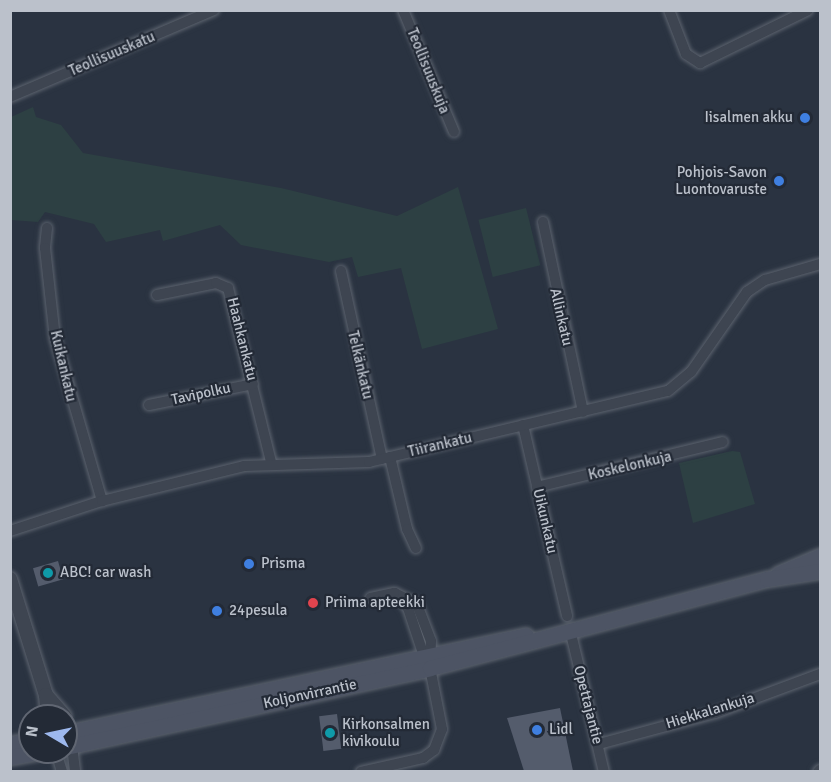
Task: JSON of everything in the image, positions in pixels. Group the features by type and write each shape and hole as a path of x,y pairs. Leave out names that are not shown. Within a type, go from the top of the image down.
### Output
{"main road":[{"path":"767,579 820,556"},
{"path":"767,579 820,571"},
{"name":"Koljonvirrantie","path":"78,734 552,632 767,579"}],"street":[{"name":"Teollisuuskatu","path":"10,98 214,10"},
{"name":"Teollisuuskuja","path":"403,10 454,132"},
{"path":"669,10 686,54 694,63 710,61 807,10"},
{"name":"Allinkatu","path":"543,222 583,412"},
{"name":"Kuikankatu","path":"47,228 45,248 55,338 102,501"},
{"name":"Tiirankatu","path":"10,531 102,501 271,462 320,466 386,458 583,412 676,387 747,292 765,280 820,264"},
{"name":"Telkänkatu","path":"341,271 386,458 406,529 416,548"},
{"name":"Haahkankatu","path":"157,295 216,283 228,288 271,462"},
{"name":"Tavipolku","path":"148,405 253,384"},
{"name":"Uikunkatu","path":"523,425 567,616"},
{"name":"Koskelonkuja","path":"537,487 723,442"},
{"path":"10,579 47,704"},
{"path":"361,771 423,758 434,750 442,729 417,604 394,593 371,597"},
{"name":"Opettajantie","path":"572,638 604,771"},
{"name":"Hiekkalankuja","path":"599,744 715,713 820,674"},
{"path":"46,695 54,704"}],"shaded area":[{"path":"33,107 36,117 61,125 83,153 281,188 397,216 458,187 498,329 422,349 401,268 358,277 352,257 329,262 241,245 220,225 163,241 160,230 106,242 94,224 45,212 38,222 11,220 11,117"},
{"path":"526,208 540,265 493,277 478,220"},
{"path":"732,451 740,452 755,504 693,523 679,463"}],"building":[{"name":"ABC! car wash","path":"58,561 63,579 38,586 33,568"},
{"name":"Lidl","path":"560,708 573,771 524,771 507,718"},
{"name":"Kirkonsalmen kivikoulu","path":"337,714 341,749 323,751 319,716"}],"place":[{"name":"Iisalmen akku","path":"805,118"},
{"name":"Pohjois-Savon Luontovaruste","path":"779,181"},
{"name":"Prisma","path":"249,564"},
{"name":"ABC! car wash","path":"48,573"},
{"name":"Priima apteekki","path":"313,603"},
{"name":"24pesula","path":"217,611"},
{"name":"Lidl","path":"537,730"},
{"name":"Kirkonsalmen kivikoulu","path":"330,733"}]}
